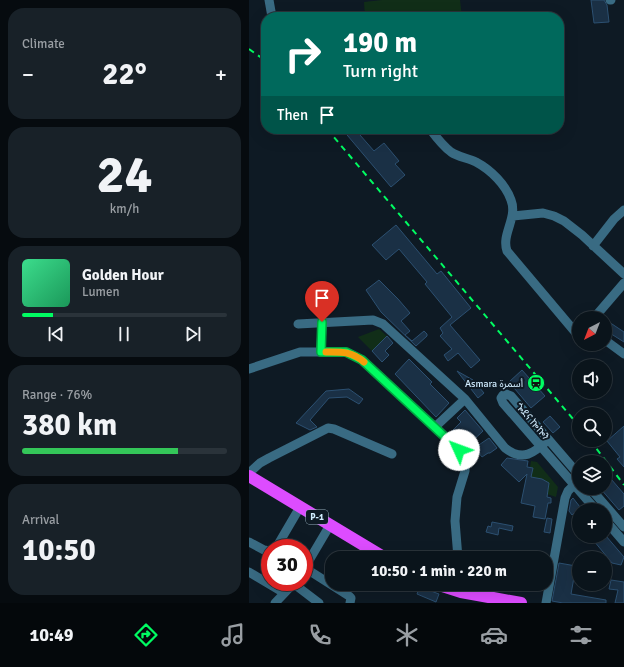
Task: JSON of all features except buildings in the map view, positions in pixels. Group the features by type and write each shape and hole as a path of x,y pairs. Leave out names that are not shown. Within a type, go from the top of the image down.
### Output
{"highway":[{"name":"P-1","path":"249,475 299,507 373,551"},
{"path":"473,591 521,603"}],"street":[{"path":"269,0 271,12"},
{"path":"435,134 451,151 477,163 499,180 507,190 512,202 513,216 505,242 507,251 572,329"},
{"path":"593,246 614,219 624,210"},
{"path":"513,216 543,213 564,221 624,274"},
{"path":"600,311 624,283"},
{"path":"298,324 373,320 378,322 404,343 465,399 505,448 510,452 527,455 541,447 549,440"},
{"path":"321,352 322,322"},
{"path":"612,345 624,354"},
{"path":"249,369 300,352 346,352 362,360 435,427 465,457 465,471 457,497 455,521 457,551"},
{"name":"ጐደና ኰኰን","path":"572,467 511,396 508,394 503,395 501,398 502,402 541,447 572,478"},
{"path":"435,427 465,399"},
{"path":"249,475 260,463 328,428 334,429 392,454"},
{"path":"546,603 565,498 568,491 572,487"},
{"path":"596,495 624,527"},
{"path":"281,539 299,507"},
{"path":"313,553 330,525"},
{"path":"612,528 624,542"},
{"path":"249,542 261,548"},
{"path":"313,571 349,596 351,598 350,603"},
{"path":"249,572 284,593 275,603"},
{"path":"304,591 319,603"}],"green space":[{"path":"382,0 460,0 461,12 365,12 364,2"},
{"path":"379,329 387,336 372,351 358,337"},
{"path":"531,461 537,462 558,487 556,497 547,494 549,483 542,479 531,477 533,468 530,467"}],"railway":[{"path":"249,49 261,57"},
{"path":"331,134 572,418"},
{"path":"595,447 624,485"}],"slow traffic":[{"path":"326,352 346,352 354,355 364,362"}],"place":[{"name":"Asmara أسمرة","path":"536,383"}],"route":[{"path":"322,322 321,352 346,352 362,360 459,450"}]}
